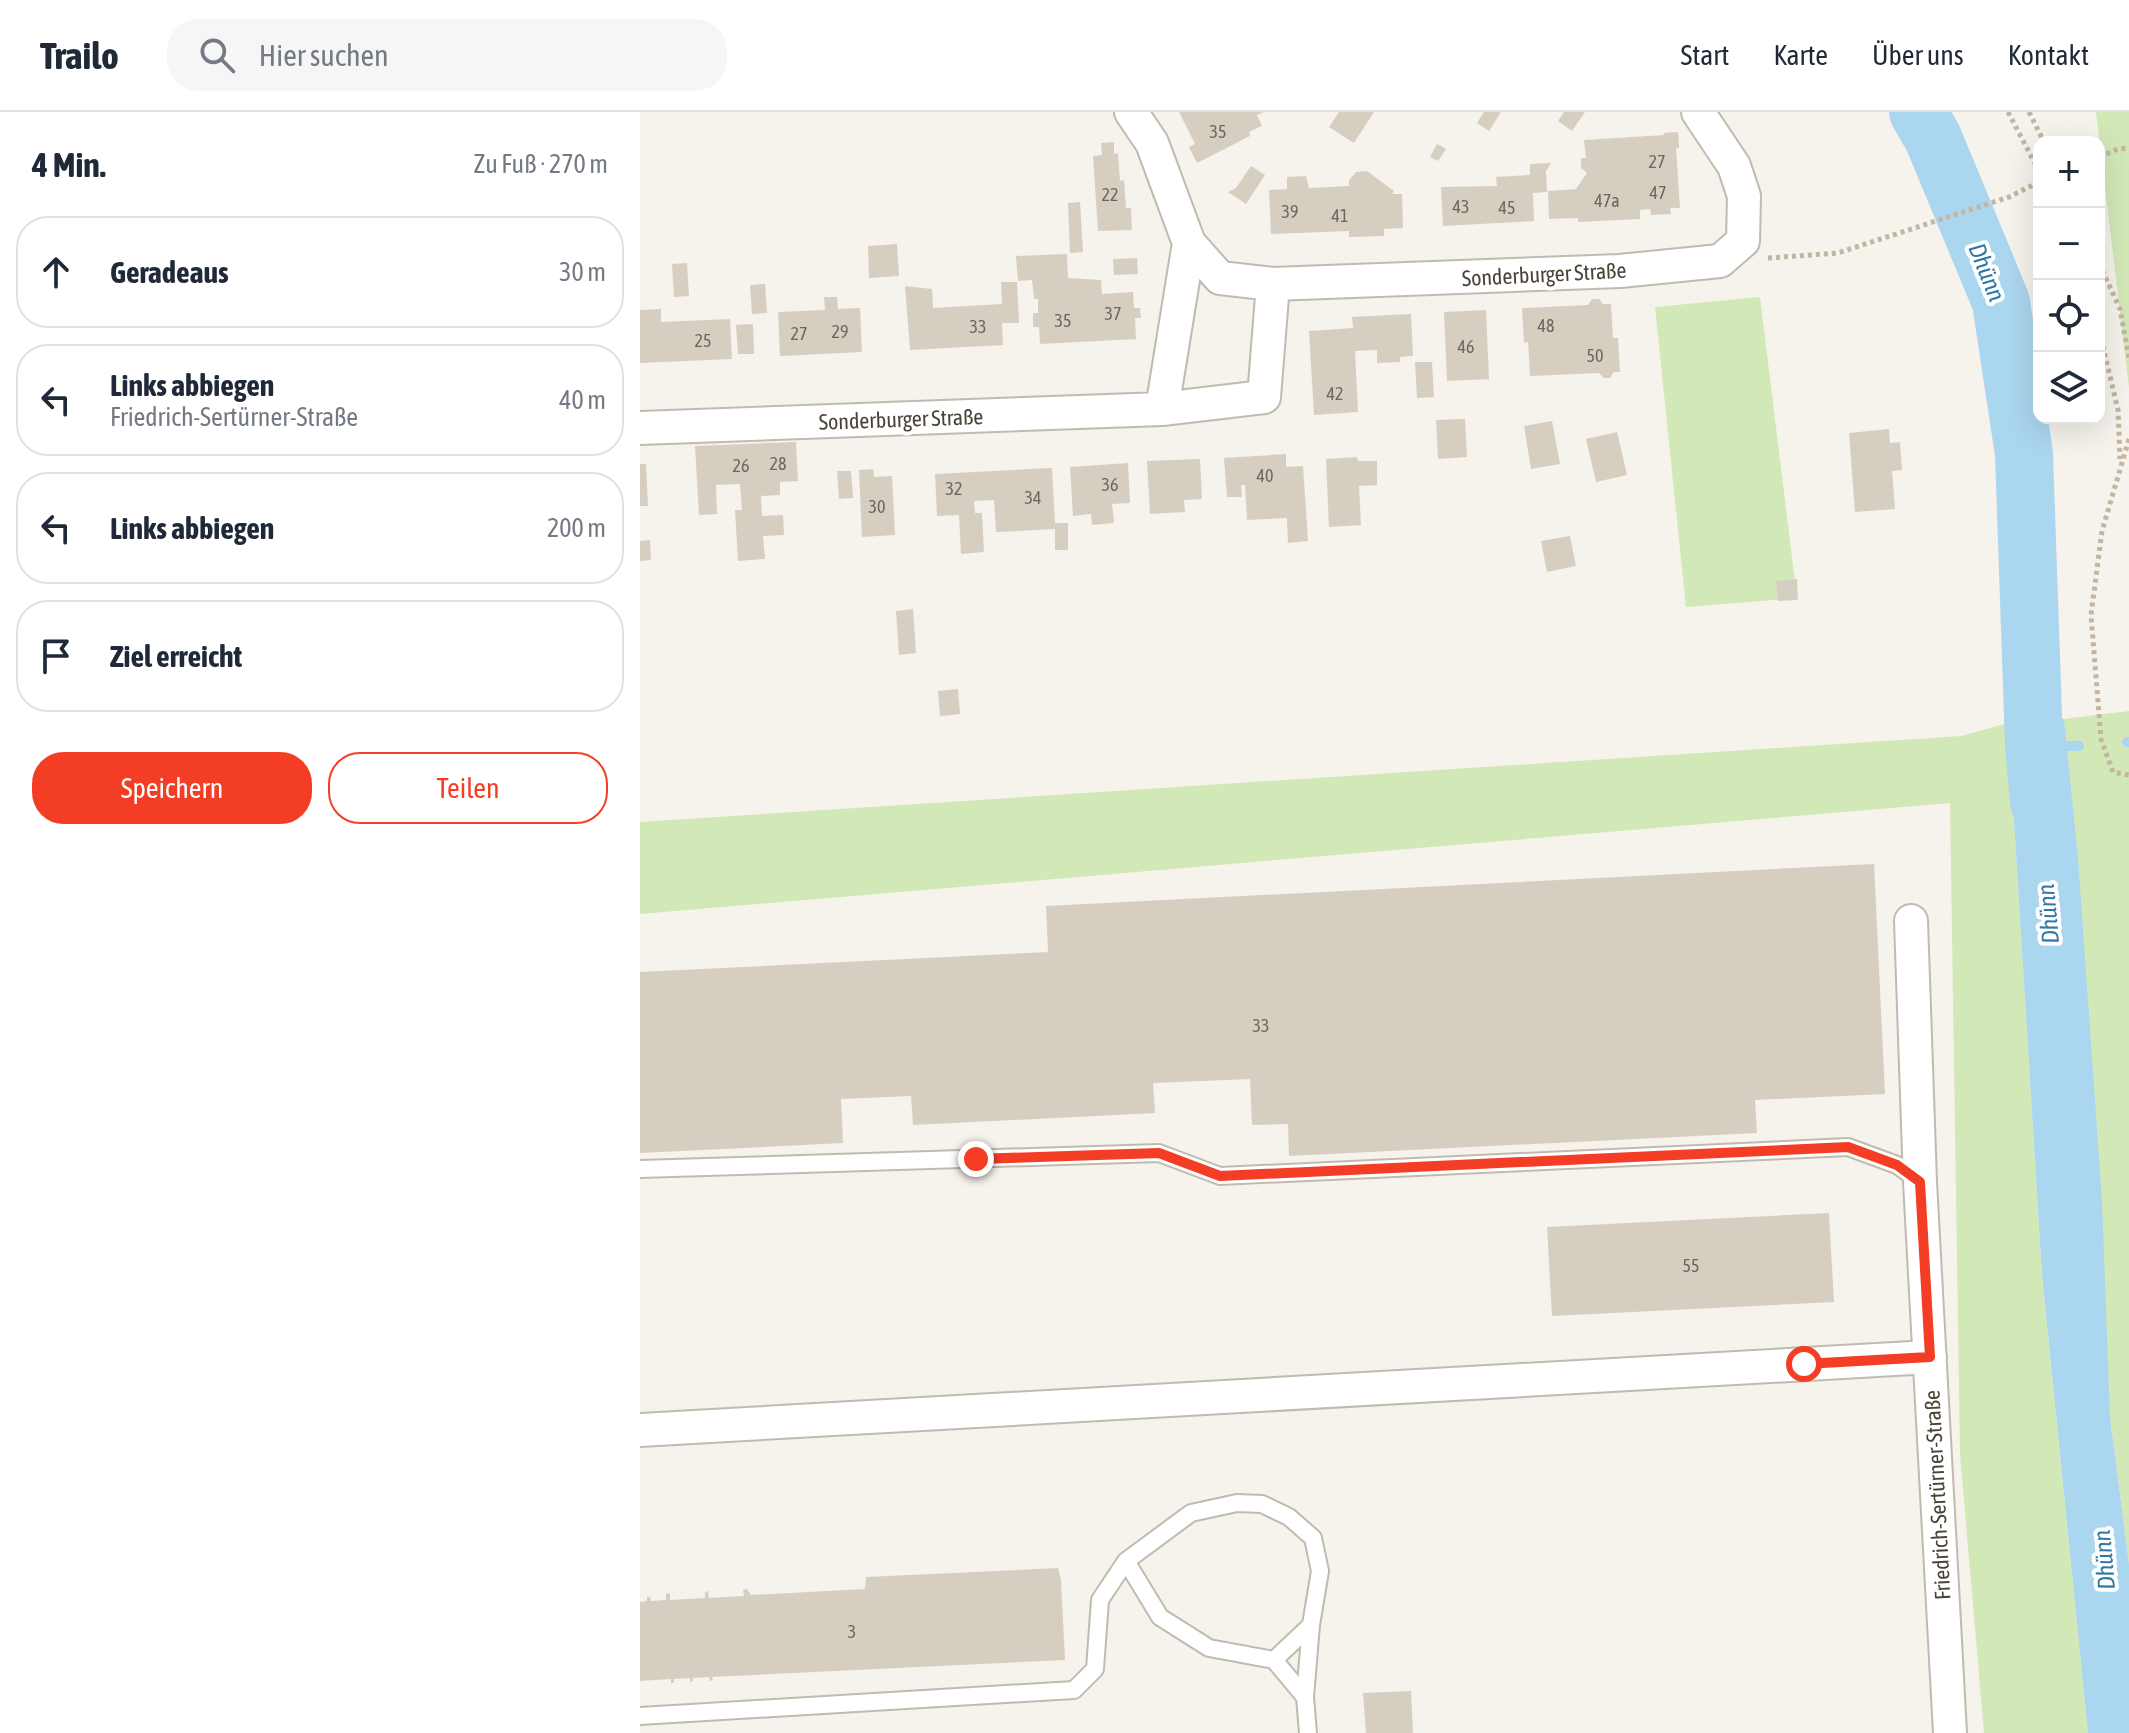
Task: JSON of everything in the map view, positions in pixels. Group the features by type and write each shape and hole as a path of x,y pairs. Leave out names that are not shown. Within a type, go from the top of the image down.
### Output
{"street":[{"path":"1131,112 1152,143 1189,243 1162,409"},
{"path":"1698,112 1734,166 1744,196 1743,241 1720,261"},
{"name":"Sonderburger Straße","path":"1189,243 1220,278 1273,284 1620,271 1720,261"},
{"name":"Sonderburger Straße","path":"640,428 1162,409 1264,397 1273,284"},
{"name":"Friedrich-Sertürner-Straße","path":"1911,921 1920,1182 1950,1733"},
{"path":"640,1430 1930,1357"}],"lane":[{"path":"640,1169 1159,1153 1220,1176 1848,1147 1897,1165 1920,1182"},
{"path":"640,1716 1074,1690 1095,1669 1100,1600 1126,1561 1191,1513 1237,1503 1262,1504 1289,1517 1313,1538 1320,1571 1311,1625 1305,1697 1308,1733"},
{"path":"1126,1561 1160,1617 1209,1648 1274,1660 1305,1697"},
{"path":"1274,1660 1311,1625"}],"path":[{"path":"2008,112 2033,160"},
{"path":"2029,112 2041,136"},
{"path":"2105,154 2129,148"},
{"path":"1720,261 1838,253 2009,197 2033,185"},
{"path":"2105,276 2120,309 2129,358"},
{"path":"2104,352 2118,410 2120,464"},
{"path":"2129,439 2102,531 2091,615 2101,739 2113,772 2129,775"}],"green space":[{"path":"2096,112 2129,112 2129,388 2105,187 2105,136 2099,136"},
{"path":"1760,297 1797,598 1686,607 1655,307"},
{"path":"2129,711 2129,1564 2110,1417 2064,719"},
{"path":"2008,723 2042,1275 2088,1733 1984,1733 1960,1454 1950,803 640,914 640,822 1961,736"}],"water":[{"path":"2064,719 2078,858 2102,1200 2110,1417 2129,1564 2129,1733 2088,1733 2042,1275 2008,723"}],"building":[{"path":"1179,112 1264,112 1257,115 1262,126 1249,132 1250,136 1197,163 1189,147 1195,144"},
{"path":"1339,112 1374,112 1354,143 1329,127"},
{"path":"1484,112 1501,112 1489,131 1477,123"},
{"path":"1564,112 1585,112 1572,131 1558,121"},
{"path":"1678,132 1679,148 1676,148 1680,208 1670,208 1671,214 1651,215 1650,209 1640,210 1640,219 1578,222 1578,218 1549,219 1548,191 1576,189 1587,173 1581,168 1581,158 1586,158 1584,140"},
{"path":"1114,142 1120,181 1124,180 1126,208 1131,208 1132,230 1098,231 1093,156 1102,155 1101,143"},
{"path":"1437,144 1446,149 1438,161 1430,157"},
{"path":"1551,163 1546,171 1547,192 1533,193 1534,221 1443,226 1441,187 1497,186 1496,177 1530,175 1530,164"},
{"path":"1251,166 1265,175 1246,204 1228,192 1236,188"},
{"path":"1367,171 1394,191 1392,194 1402,194 1403,228 1384,229 1384,236 1349,237 1349,231 1271,234 1269,190 1287,189 1287,177 1306,176 1309,188 1349,186 1349,180 1356,172"},
{"path":"1080,202 1083,252 1070,253 1068,203"},
{"path":"897,244 899,276 869,278 868,246"},
{"path":"1067,254 1068,278 1101,280 1102,294 1133,292 1134,308 1140,308 1141,318 1135,318 1136,339 1040,344 1039,327 1033,327 1033,313 1038,313 1038,299 1034,299 1032,280 1018,281 1016,256"},
{"path":"1137,258 1138,274 1114,275 1113,259"},
{"path":"687,263 689,296 674,297 672,264"},
{"path":"1001,282 1017,282 1019,323 1002,323 1003,345 910,350 905,286 932,289 933,308 1002,304"},
{"path":"765,284 767,313 752,314 750,285"},
{"path":"824,297 837,297 838,309 860,308 862,352 780,356 778,312 825,310"},
{"path":"1592,299 1611,304 1613,338 1618,338 1620,372 1614,372 1610,378 1604,378 1599,373 1530,376 1522,308 1588,305"},
{"path":"661,309 661,322 730,319 732,359 640,363 640,310"},
{"path":"1486,310 1489,379 1447,381 1444,312"},
{"path":"1411,314 1413,356 1400,357 1400,362 1377,363 1377,350 1355,351 1358,412 1314,415 1309,331 1353,328 1352,317"},
{"path":"753,324 754,354 738,354 736,325"},
{"path":"1415,362 1432,362 1434,397 1417,398"},
{"path":"1465,419 1467,457 1438,459 1436,420"},
{"path":"1552,421 1560,464 1531,469 1524,426"},
{"path":"1889,429 1890,443 1900,442 1902,470 1892,471 1895,509 1855,512 1849,433"},
{"path":"1617,432 1627,475 1596,482 1586,439"},
{"path":"796,442 798,481 780,482 780,495 761,496 762,516 783,515 784,535 763,536 765,559 738,561 735,510 742,510 740,484 716,485 717,514 699,515 695,446"},
{"path":"1286,454 1286,467 1303,466 1308,541 1288,543 1287,518 1247,520 1245,485 1241,485 1242,497 1227,497 1224,458"},
{"path":"1357,457 1358,461 1377,461 1377,485 1359,486 1361,525 1329,527 1326,459"},
{"path":"1200,459 1202,499 1184,500 1185,512 1150,514 1147,461"},
{"path":"1128,463 1130,503 1112,504 1114,523 1092,525 1091,514 1073,516 1070,467"},
{"path":"640,464 646,464 648,506 640,506"},
{"path":"1052,468 1055,523 1068,523 1068,550 1055,550 1055,529 996,532 994,500 974,501 975,513 982,513 984,552 961,554 959,515 937,516 935,474"},
{"path":"873,469 874,477 892,476 895,535 862,537 859,470"},
{"path":"837,471 851,471 853,498 839,499"},
{"path":"1570,536 1576,566 1547,572 1541,541"},
{"path":"650,540 651,560 640,561 640,541"},
{"path":"1797,579 1798,600 1778,601 1776,581"},
{"path":"913,609 916,653 899,655 896,611"},
{"path":"958,689 960,714 940,716 938,691"},
{"path":"1874,864 1885,1094 1755,1100 1757,1133 1289,1156 1288,1124 1252,1125 1250,1079 1153,1083 1155,1113 913,1125 911,1096 841,1099 843,1143 640,1153 640,972 1048,952 1046,906"},
{"path":"1829,1213 1834,1302 1552,1316 1547,1227"},
{"path":"1058,1568 1065,1660 712,1677 710,1681 709,1677 693,1678 690,1682 690,1678 674,1679 674,1683 671,1679 640,1681 640,1602 647,1601 647,1597 651,1601 666,1600 666,1594 670,1593 670,1600 705,1598 708,1591 709,1598 744,1596 743,1590 747,1589 751,1595 865,1589 866,1577"},
{"path":"1411,1691 1413,1733 1366,1733 1363,1693"}],"waterway":[{"name":"Dhünn","path":"1918,112 1933,138 2001,302 2024,454 2034,745 2039,802"},
{"path":"2053,746 2079,746"}],"route":[{"path":"976,1159 1159,1153 1220,1176 1848,1147 1897,1165 1920,1182 1930,1357 1804,1364"}]}
